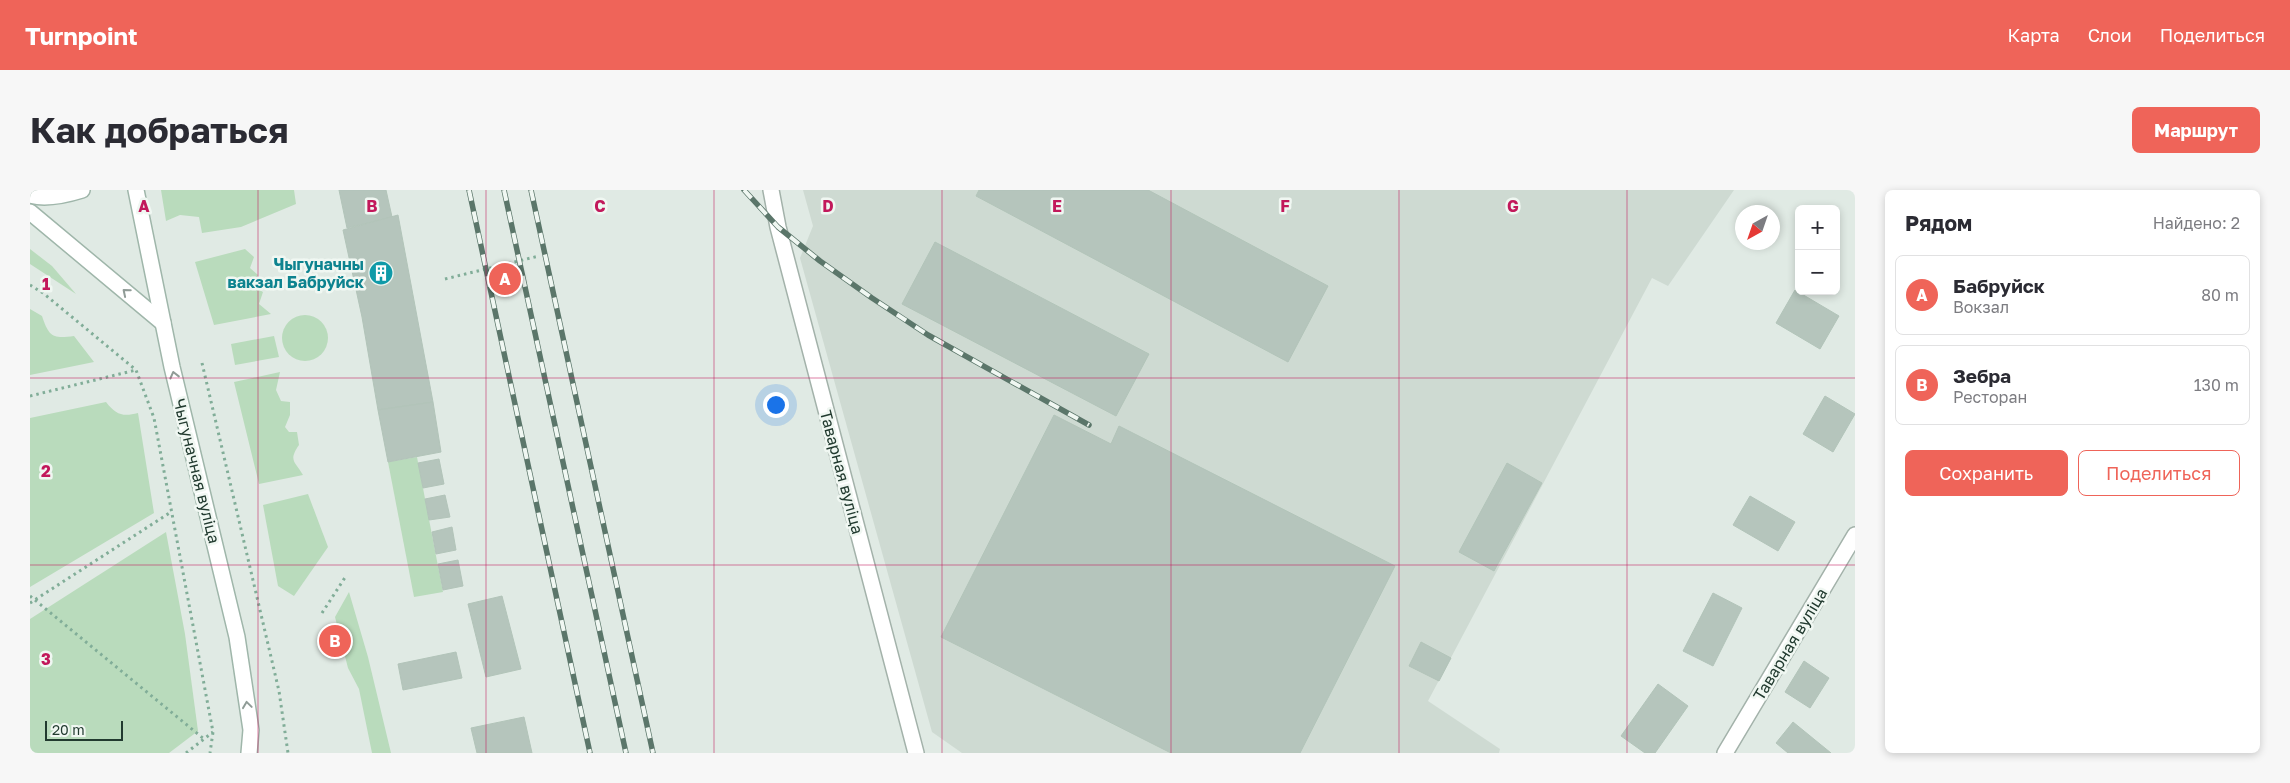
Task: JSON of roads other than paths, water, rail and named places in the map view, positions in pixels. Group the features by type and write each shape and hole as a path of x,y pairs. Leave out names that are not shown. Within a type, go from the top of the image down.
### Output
{"street":[{"path":"30,195 37,197 62,195 82,190"},
{"name":"Чыгуначная вуліца","path":"136,190 163,323 237,637 250,730 249,753"},
{"name":"Таварная вуліца","path":"771,190 778,227 916,753"},
{"path":"30,212 163,323"},
{"name":"Таварная вуліца","path":"1725,753 1855,535"}],"railway":[{"path":"469,190 590,753"},
{"path":"504,190 626,753"},
{"path":"531,190 653,753"},
{"path":"744,190 778,227 820,261 872,298 928,335 1089,425"}],"place":[{"name":"Чыгуначны вакзал Бабруйск","path":"381,273"},
{"name":"Бабруйск","path":"505,279"},
{"name":"Зебра","path":"335,641"}]}
